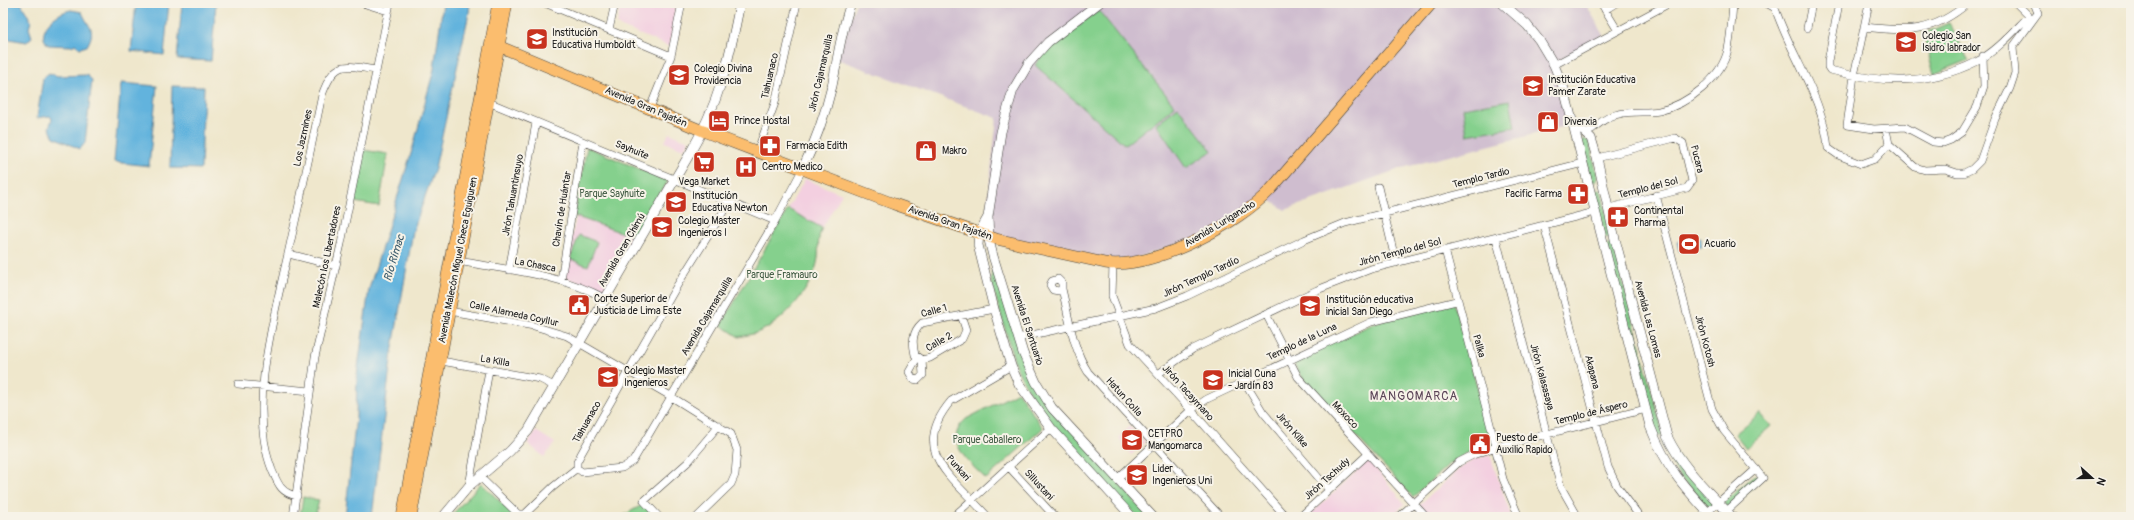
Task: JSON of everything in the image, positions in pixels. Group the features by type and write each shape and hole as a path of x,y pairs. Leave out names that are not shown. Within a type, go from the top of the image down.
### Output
{"main road":[{"name":"Avenida Malecón Miguel Checa Eguiguren","path":"411,517 435,360 449,311 495,44 498,3"},
{"name":"Avenida Malecón Miguel Checa Eguiguren","path":"495,44 507,3"},
{"name":"Avenida Lurigancho","path":"986,237 1113,264 1130,264 1152,259 1178,249 1252,207 1271,189 1432,3"},
{"name":"Avenida Gran Pajatén","path":"495,44 703,131 802,170 811,170 894,204 986,237"},
{"name":"Avenida Malecón Miguel Checa Eguiguren","path":"402,517 435,360 485,101"}],"street":[{"path":"362,3 388,11"},
{"name":"Malecón los Libertadores","path":"293,517 315,357 336,266 390,3"},
{"path":"545,3 562,6 610,30 671,56"},
{"path":"610,30 615,3"},
{"path":"650,108 671,56 682,3"},
{"name":"Avenida Gran Chimú","path":"443,517 479,476 518,442 535,420 676,178 703,131 723,81 740,3"},
{"name":"Tiahuanaco","path":"757,152 775,103 797,3"},
{"name":"Jirón Cajamarquilla","path":"802,170 814,144 827,104 839,45 850,3"},
{"path":"1098,3 1048,42 1020,76 1013,90 1000,132 986,237 994,309 1013,370 1027,396 1051,428 1132,517"},
{"name":"Avenida Las Lomas","path":"1502,3 1527,25 1539,40 1554,66 1573,122 1646,409 1656,441 1664,460 1707,515"},
{"path":"1600,3 1618,31"},
{"path":"1605,10 1616,3"},
{"path":"1554,66 1670,3"},
{"path":"1586,134 1603,120 1619,114 1669,109 1685,102 1698,93 1720,67 1728,50 1733,3"},
{"path":"1766,3 1775,8 1780,25 1800,63 1824,120 1828,148 1838,155 1861,164 1875,159 1889,144"},
{"path":"1807,28 1812,3"},
{"path":"1839,3 1828,67 1830,70 1880,80 1914,80 1948,72 1977,61 1999,45 2029,16 2016,3"},
{"path":"1869,3 1854,76 1847,125 1886,129 1905,127 1927,140 1943,143 1962,132 1977,107 1984,86 1983,56"},
{"path":"1864,27 1893,30 1928,28 1943,21 1968,3"},
{"path":"1886,129 1889,144 1915,167 1925,170 1945,169 1957,173 1964,173 1972,169 1980,160 1995,119 2010,88 2014,73 2013,47 2038,13 2034,3"},
{"name":"Los Jazmines","path":"297,496 282,490 266,454 262,422 264,373 322,95 326,84 333,72 343,66 376,70"},
{"name":"Sayhuite","path":"485,101 583,142 676,178 775,221"},
{"name":"Avenida Las Lomas","path":"1573,122 1591,138 1597,158 1615,239 1667,436 1678,456 1718,503 1726,515"},
{"name":"Jirón Tahuantinsuyo","path":"509,270 536,123"},
{"name":"Pucara","path":"1597,158 1675,138 1679,139 1682,143 1692,181 1691,186"},
{"name":"Chavín de Huántar","path":"561,280 583,142"},
{"name":"Templo Tardio","path":"1384,212 1583,163"},
{"name":"Avenida Cajamarquilla","path":"577,468 582,472 628,466 633,461 775,221 802,170"},
{"path":"1589,187 1602,183"},
{"path":"1378,186 1396,263"},
{"name":"Templo del Sol","path":"1609,208 1691,186"},
{"name":"Jirón Kotosh","path":"1656,195 1712,408 1724,431 1763,478 1726,515"},
{"name":"Tiahuanaco","path":"577,468 577,462 581,454 628,371 730,201"},
{"name":"Jirón Templo Tardío","path":"1018,338 1156,308 1175,301 1324,230 1384,212"},
{"name":"Jirón Templo del Sol","path":"1158,374 1183,354 1317,290 1371,269 1595,212"},
{"name":"Akapana","path":"1544,225 1608,467 1617,486 1640,517"},
{"name":"Avenida El Santuario","path":"986,237 1028,367 1052,408 1153,517"},
{"name":"Jirón Kalasasaya","path":"1496,238 1561,487 1578,517"},
{"path":"1603,242 1615,239"},
{"name":"Pallka","path":"1445,250 1456,300 1503,479 1519,517"},
{"path":"289,254 336,266"},
{"name":"La Chasca","path":"458,261 561,280 582,287 606,299"},
{"name":"Jirón Tacaymano","path":"1113,264 1112,296 1130,344 1286,517"},
{"name":"Hatun Colla","path":"1062,289 1074,345 1088,372 1221,517"},
{"name":"Templo de la Luna","path":"1118,479 1191,410 1207,399 1371,322 1456,300"},
{"name":"Calle 1","path":"920,359 913,338 917,327 922,323 994,309"},
{"name":"Calle Alameda Coyllur","path":"449,311 546,329 580,342 719,425 731,434 735,441 737,450 734,474 731,484 697,517"},
{"name":"Moxoco","path":"1266,314 1288,360 1303,384 1367,455 1426,517"},
{"name":"Calle 2","path":"920,359 930,358 962,339 966,330 961,315"},
{"name":"La Killa","path":"435,360 540,379 554,386"},
{"path":"1013,370 1028,367"},
{"path":"469,486 490,370"},
{"name":"Punkari","path":"988,517 940,465 935,453 934,432 944,410 952,401 1013,370"},
{"name":"Jirón Kilke","path":"1244,381 1263,412 1329,490"},
{"path":"238,384 310,391"},
{"name":"Templo de Áspero","path":"1399,517 1459,462 1473,455 1495,447 1646,409"},
{"path":"659,517 644,502 645,500 688,462 719,425"},
{"path":"953,517 1051,428"},
{"path":"1063,441 1073,431"},
{"path":"1656,441 1667,436"},
{"name":"Jirón Tschudy","path":"1300,517 1367,455"},
{"name":"Sillustani","path":"1008,466 1055,517"},
{"path":"479,476 518,514 522,515 577,468"},
{"path":"1707,515 1718,503 1756,469"}],"shaded area":[{"path":"621,3 676,3 670,47 617,25"},
{"path":"856,3 1585,3 1604,35 1551,65 1569,125 1402,168 1285,210 1271,201 1194,239 1111,266 984,234 997,118 837,59"},
{"path":"669,133 689,141 684,149 665,142"},
{"path":"805,179 842,194 822,228 788,209"},
{"path":"576,217 634,237 603,292 564,277"},
{"name":"CETPRO Mangomarca","path":"1129,426 1145,442 1131,455 1119,438"},
{"path":"536,431 555,443 544,457 527,443"},
{"path":"1490,455 1511,516 1430,517 1419,505 1460,468 1475,459"},
{"path":"1369,460 1405,504 1390,517 1307,517"}],"green space":[{"path":"1099,11 1175,106 1125,145 1035,65 1049,48 1065,34 1076,25 1080,26 1086,19"},
{"path":"1949,23 1969,60 1934,74 1923,34"},
{"path":"1510,100 1515,127 1467,135 1463,108"},
{"path":"1178,107 1212,151 1186,168 1156,124"},
{"path":"1583,139 1589,141 1598,178 1595,182 1591,181 1581,141"},
{"name":"Parque Sayhuite","path":"587,147 668,181 634,237 574,216"},
{"path":"363,150 388,154 379,206 354,202"},
{"path":"1599,189 1601,190 1611,235 1608,238 1604,236 1593,192"},
{"name":"Parque Framauro","path":"788,209 822,228 820,232 818,258 815,269 805,290 781,318 772,325 760,331 739,337 721,325"},
{"path":"579,235 597,242 588,266 570,259"},
{"path":"1609,244 1613,244 1663,434 1658,436 1655,434 1607,247"},
{"path":"992,271 995,271 1034,384 1148,517 1137,517 1069,444 1036,405 1016,367 991,281"},
{"path":"1454,303 1493,445 1469,452 1449,464 1413,497 1304,380 1292,361 1377,322"},
{"name":"Parque Caballero","path":"1018,392 1043,428 986,479 961,452 957,444 956,436 959,427 966,419"},
{"path":"1760,413 1771,426 1746,448 1735,434"},
{"path":"1666,441 1714,503 1710,507 1707,506 1679,476 1661,442"},
{"path":"1754,476 1758,477 1758,482 1731,508 1724,504 1725,501"},
{"path":"481,483 516,517 450,517"},
{"path":"303,497 319,500 315,517 300,517"},
{"path":"644,504 658,517 626,517 624,515"}],"water":[{"path":"3,3 21,3 31,21 29,28 32,37 27,42 3,38"},
{"path":"136,3 169,3 164,55 131,51"},
{"path":"182,3 216,3 211,61 177,59"},
{"name":"Río Rímac","path":"443,3 470,3 469,13 435,168 413,231 391,359 372,517 345,517 356,416 357,375 369,289 413,147 434,69"},
{"path":"71,10 82,12 90,28 91,36 87,46 80,48 75,44 72,46 48,45 44,39 45,28 54,18 65,11"},
{"path":"49,73 58,76 87,75 92,80 85,143 80,149 54,137 49,128 52,119 50,116 37,118 43,78"},
{"path":"121,83 157,86 149,166 114,162"},
{"path":"172,86 204,87 201,169 170,168"},
{"name":"Acuario","path":"1701,238 1702,247 1679,251 1677,242"}],"place":[{"name":"Institución Educativa Humboldt","path":"537,39"},
{"name":"Colegio San Isidro labrador","path":"1906,42"},
{"name":"Colegio Divina Providencia","path":"679,75"},
{"name":"Institución Educativa Pamer Zarate","path":"1533,86"},
{"name":"Prince Hostal","path":"719,121"},
{"name":"Diverxia","path":"1548,122"},
{"name":"Farmacia Edith","path":"770,146"},
{"name":"Makro","path":"926,151"},
{"name":"Vega Market","path":"704,162"},
{"name":"Centro Medico","path":"746,167"},
{"name":"Pacific Farma","path":"1578,194"},
{"name":"Institución Educativa Newton","path":"676,202"},
{"name":"Continental Pharma","path":"1618,217"},
{"name":"Colegio Master Ingenieros I","path":"662,227"},
{"name":"Acuario","path":"1689,244"},
{"name":"Corte Superior de Justicia de Lima Este","path":"579,305"},
{"name":"Institución educativa inicial San Diego","path":"1310,306"},
{"name":"Colegio Master Ingenieros","path":"608,377"},
{"name":"Inicial Cuna - Jardín 83","path":"1213,380"},
{"name":"CETPRO Mangomarca","path":"1132,440"},
{"name":"Puesto de Auxilio Rapido","path":"1480,444"},
{"name":"Lider Ingenieros Uni","path":"1137,475"}],"district":[{"name":"MANGOMARCA","path":"1414,396"}]}
